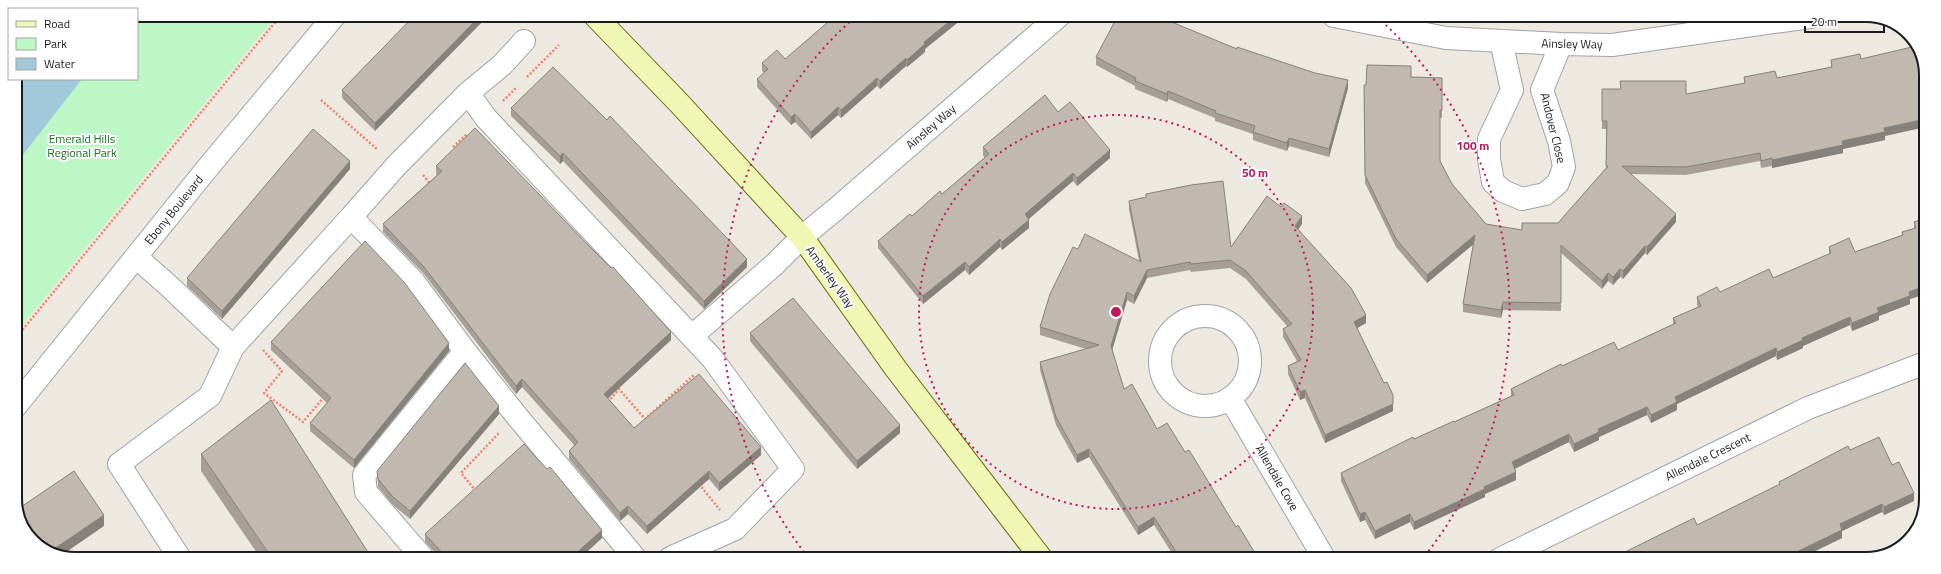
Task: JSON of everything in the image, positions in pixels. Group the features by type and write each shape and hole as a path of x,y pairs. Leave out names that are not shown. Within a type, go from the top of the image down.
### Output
{"street":[{"name":"Ebony Boulevard","path":"22,398 280,80 329,22"},
{"name":"Amberley Way","path":"601,22 679,102 802,237 896,369 1036,552"},
{"name":"Ainsley Way","path":"692,336 774,266 802,237 1052,22"},
{"name":"Ainsley Way","path":"1365,22 1446,38 1562,44 1612,44 1773,22"},
{"path":"176,552 119,464 210,396 239,340 396,166 468,93 502,65 524,41"},
{"name":"Andover Close","path":"1501,41 1512,90 1489,140 1489,159 1493,182 1503,191 1522,199 1545,194 1558,183 1564,167 1559,141 1542,90 1562,44"},
{"path":"468,93 486,118 712,358 793,469 735,529 683,552"},
{"path":"350,217 414,282 465,351 516,415 630,552"},
{"path":"136,257 169,286 239,340"},
{"path":"1202,316 1216,317 1230,323 1240,333 1247,346 1250,361 1248,375 1241,388 1230,398 1216,405 1202,406 1187,403 1174,395 1165,383 1160,368 1160,353 1165,339 1174,327 1187,319 1202,316"},
{"path":"418,552 366,492 364,475 465,351"},
{"name":"Allendale Crescent","path":"1514,552 1808,408 1919,370"},
{"name":"Allendale Cove","path":"1230,398 1320,552"}],"path":[{"path":"22,331 275,22"},
{"path":"525,79 560,45"},
{"path":"451,148 486,118 520,84"},
{"path":"321,100 396,166"},
{"path":"427,168 421,173 436,190"},
{"path":"239,340 282,371 264,393 303,422 328,392"},
{"path":"645,419 712,358"},
{"path":"614,383 650,425"},
{"path":"605,406 619,389"},
{"path":"481,497 461,473 516,415"},
{"path":"695,480 735,529"}],"green space":[{"name":"Emerald Hills Regional Park","path":"138,22 271,22 22,325 22,80 138,80"}],"water":[{"path":"22,80 81,80 22,156"}],"building":[{"path":"408,22 474,22 375,123 342,90"},
{"path":"828,22 949,22 924,42 925,44 907,60 906,58 880,81 877,78 841,110 838,107 811,132 795,114 791,117 757,79 768,69 762,63 777,50 785,59"},
{"path":"1114,22 1172,22 1237,49 1237,47 1315,73 1348,80 1329,149 1289,138 1287,143 1253,132 1255,126 1215,113 1216,111 1168,91 1167,94 1135,81 1136,78 1096,57"},
{"path":"1911,47 1915,55 1919,72 1919,120 1884,128 1885,132 1842,141 1843,145 1772,160 1772,158 1761,161 1760,153 1686,167 1622,166 1676,214 1647,247 1645,246 1623,271 1620,269 1613,277 1608,273 1602,281 1561,245 1561,303 1503,302 1501,310 1463,304 1475,235 1427,275 1396,239 1365,175 1364,85 1366,85 1367,65 1411,66 1411,77 1442,78 1442,110 1440,110 1440,161 1452,184 1486,224 1522,230 1522,223 1558,223 1608,166 1606,166 1607,121 1602,121 1602,89 1621,89 1620,81 1686,81 1686,94 1745,83 1744,77 1775,71 1777,78 1832,67 1831,60 1860,54 1861,59"},
{"path":"553,67 607,120 610,116 747,259 704,301 563,153 560,156 511,108"},
{"path":"1045,95 1058,112 1070,102 1110,150 1077,178 1073,173 1025,214 1029,220 1002,242 1000,239 969,267 965,262 923,296 878,241 910,214 912,216 940,191 942,194 989,154 983,147"},
{"path":"475,128 591,248 611,268 613,267 671,332 604,394 634,428 699,374 761,447 719,483 709,471 647,526 628,506 620,513 569,451 578,442 522,379 516,386 424,267 383,224 442,171 436,166"},
{"path":"313,129 350,161 222,311 187,278"},
{"path":"1223,181 1231,247 1267,196 1281,207 1284,203 1302,216 1295,226 1351,288 1366,315 1354,322 1384,383 1387,382 1393,395 1393,404 1325,435 1305,390 1300,392 1288,366 1301,360 1283,329 1292,324 1246,271 1230,260 1191,264 1190,262 1147,270 1134,296 1127,292 1111,346 1124,389 1132,384 1157,429 1167,423 1185,452 1189,450 1236,527 1238,525 1254,552 1176,552 1154,517 1138,527 1089,449 1077,455 1056,417 1040,362 1099,345 1040,327 1050,294 1073,247 1078,249 1085,234 1141,262 1129,201 1146,197 1146,194 1191,185"},
{"path":"1919,220 1919,288 1909,292 1910,296 1877,308 1879,312 1852,323 1850,317 1802,338 1803,340 1777,352 1776,348 1675,397 1677,402 1651,415 1647,407 1598,429 1599,432 1574,444 1569,434 1512,462 1516,472 1484,487 1485,489 1414,522 1410,514 1375,531 1365,512 1360,514 1341,473 1413,437 1414,439 1514,395 1511,389 1561,364 1562,366 1614,342 1618,350 1676,323 1673,318 1701,306 1697,297 1717,287 1720,292 1769,269 1773,278 1831,253 1829,247 1849,238 1855,252 1903,235 1902,232 1916,228 1914,222"},
{"path":"365,241 404,282 449,343 354,460 310,423 331,398 271,342"},
{"path":"793,298 900,425 857,461 750,333"},
{"path":"465,363 499,406 410,511 393,497 378,479 377,471"},
{"path":"271,400 368,552 266,552 267,551 201,454"},
{"path":"1879,437 1892,465 1899,462 1914,493 1884,507 1882,504 1840,524 1842,530 1796,552 1625,552 1694,518 1697,525 1780,484 1779,482 1848,446 1850,450"},
{"path":"524,444 547,469 550,467 602,530 578,552 441,552 425,534"},
{"path":"74,471 104,515 55,548 40,539 29,526 23,506"}]}
